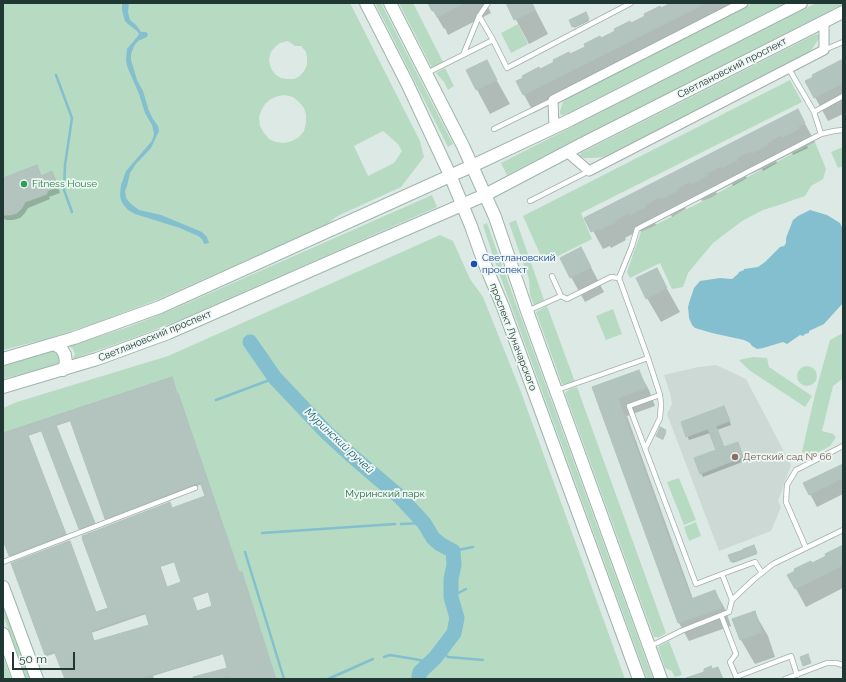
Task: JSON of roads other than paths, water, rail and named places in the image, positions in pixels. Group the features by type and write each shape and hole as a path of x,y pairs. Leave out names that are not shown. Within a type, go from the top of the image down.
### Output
{"main road":[{"name":"проспект Луначарского","path":"366,3 407,83 462,205 503,307 639,679"},
{"path":"390,3 472,166 497,222 527,311 661,679"},
{"path":"3,359 74,338 160,307 554,128 801,3"},
{"name":"Светлановский проспект","path":"3,387 98,359 168,333 485,195 843,12"},
{"path":"54,344 61,348 65,354 66,363 63,370"},
{"path":"3,587 36,679"},
{"path":"3,634 19,679"}],"street":[{"path":"554,128 553,100 743,3"},
{"path":"567,152 589,171 824,50 824,21"}],"lane":[{"path":"463,55 479,16 488,3"},
{"path":"479,16 507,68 631,3"},
{"path":"426,74 493,40"},
{"path":"824,50 843,42"},
{"path":"789,68 814,112 821,134"},
{"path":"814,112 843,96"},
{"path":"494,130 553,100"},
{"path":"645,450 660,418 660,394 619,278 637,229 821,134 843,130"},
{"path":"530,201 589,171"},
{"path":"552,276 561,296 566,299 611,277 619,278"},
{"path":"527,311 561,296"},
{"path":"556,390 648,358"},
{"path":"660,394 629,406 696,584 755,562 762,573"},
{"path":"806,548 786,502 787,485 796,470 843,446"},
{"path":"3,562 195,488"},
{"path":"649,646 681,631 729,612 732,600 773,564 843,530"},
{"path":"722,574 732,600"},
{"path":"721,615 736,654 730,662 736,678 791,656 797,675"},
{"path":"785,679 827,663 843,665"}],"water":[{"path":"122,3 129,3 128,12 130,20 141,32 146,32 148,34 147,37 138,41 134,46 131,54 131,60 149,111 158,126 159,131 151,148 130,173 125,191 126,198 139,210 161,215 202,232 207,237 209,243 204,244 202,239 198,236 180,228 135,214 128,210 121,200 121,185 126,171 151,142 154,134 152,125 145,113 127,66 127,49 139,34 125,21"},
{"path":"810,210 827,215 840,223 843,229 843,303 824,324 809,331 809,333 803,336 800,335 787,344 783,342 757,349 744,340 712,333 695,328 692,325 689,318 688,307 694,288 700,281 720,278 732,279 744,269 758,267 780,247 784,246 793,220"}],"waterway":[{"path":"56,75 72,118 65,165 64,190 72,212"},
{"name":"Муринский ручей","path":"250,342 275,378 327,433 400,497 424,523 433,538 440,544 453,551 454,565 451,579 451,597 457,618 454,633 435,658 420,672 419,679"},
{"path":"216,400 275,378"},
{"path":"401,524 424,523"},
{"path":"262,533 395,524"},
{"path":"453,551 473,547"},
{"path":"245,552 284,679"},
{"path":"451,597 466,589"},
{"path":"440,651 448,657 483,660"},
{"path":"384,657 390,655 414,659 424,661 428,665"},
{"path":"328,679 373,659"}],"place":[{"name":"Fitness House","path":"24,184"},
{"name":"Светлановский проспект","path":"474,264"},
{"name":"Детский сад № 66","path":"735,457"}],"park label":[{"name":"Муринский парк","path":"385,494"}]}
